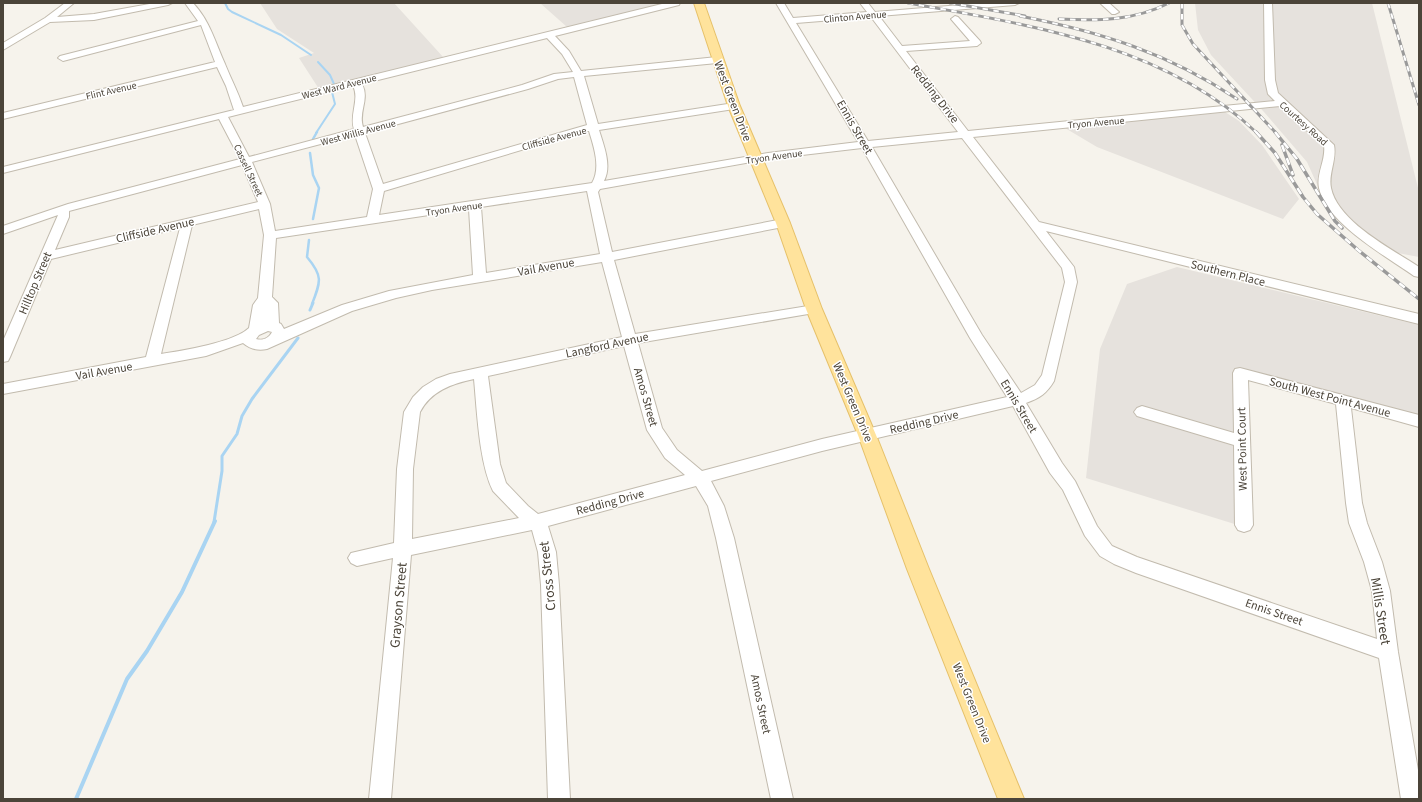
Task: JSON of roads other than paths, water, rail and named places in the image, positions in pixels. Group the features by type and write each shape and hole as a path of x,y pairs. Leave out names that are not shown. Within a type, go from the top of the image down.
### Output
{"main road":[{"name":"West Green Drive","path":"699,3 717,60 734,106 783,223 814,309 867,435 916,563 1011,799"}],"street":[{"path":"3,47 48,20 70,3"},
{"path":"48,20 94,17 168,3"},
{"path":"189,3 203,22 220,64 231,86 239,111"},
{"name":"West Ward Avenue","path":"3,170 676,3"},
{"name":"Ennis Street","path":"780,3 865,144 977,338 1017,400 1056,468 1069,486 1091,531 1106,551 1120,559 1136,565 1388,652"},
{"name":"Redding Drive","path":"357,558 536,522 822,445 1029,397 1042,389 1046,383 1071,282 1068,266 864,3"},
{"name":"Clinton Avenue","path":"792,21 952,5 1015,3"},
{"path":"1104,3 1115,12"},
{"name":"Courtesy Road","path":"1268,3 1270,80 1273,94 1330,146 1331,151 1325,188 1332,203 1340,214 1367,238 1419,273"},
{"path":"900,49 977,43 955,19"},
{"path":"63,58 203,22"},
{"name":"Amos Street","path":"548,34 566,53 578,73 600,151 602,169 600,179 592,192 611,273 655,430 671,454 700,478 716,506 725,538 782,799"},
{"name":"West Willis Avenue","path":"3,230 62,209 500,94 549,78 578,73 717,60"},
{"name":"Flint Avenue","path":"3,116 220,64"},
{"path":"356,82 361,92 357,116 360,131 369,163 379,189 372,220"},
{"name":"Tryon Avenue","path":"270,235 475,205 756,159 865,144 1282,103"},
{"name":"Cliffside Avenue","path":"379,189 584,128 593,128 734,106"},
{"name":"Cassell Street","path":"222,115 246,161 264,204 270,235 265,299 260,305 254,336"},
{"name":"Cliffside Avenue","path":"46,256 264,204"},
{"path":"475,205 480,279"},
{"name":"Hilltop Street","path":"3,357 64,217 64,212 62,209"},
{"path":"152,362 187,222"},
{"name":"Vail Avenue","path":"3,389 206,351 214,352 254,336 264,327 275,330 305,327 312,322 347,308 394,294 608,257 783,223"},
{"name":"Southern Place","path":"1038,226 1419,319"},
{"name":"Cassell Street","path":"265,299 271,303 275,330"},
{"name":"Langford Avenue","path":"413,410 418,401 428,391 441,383 480,373 630,340 814,309"},
{"name":"Cross Street","path":"480,373 492,464 499,486 522,511 536,522 542,532 547,552 550,585 559,799"},
{"name":"South West Point Avenue","path":"1240,374 1419,421"},
{"name":"West Point Court","path":"1240,374 1244,524"},
{"name":"Millis Street","path":"1343,401 1354,503 1358,523 1373,562 1381,591 1388,652 1412,799"},
{"name":"Grayson Street","path":"380,799 403,549 405,469 413,410"},
{"path":"1142,412 1242,441"}],"waterway":[{"path":"225,3 228,9 232,12 281,35 311,55"},
{"path":"318,62 330,75 334,84"},
{"path":"316,133 335,104 332,92"},
{"path":"313,139 317,132"},
{"path":"310,153 313,175 319,188 313,219"},
{"path":"309,240 307,257 316,269 319,279 319,284 312,304"},
{"path":"310,310 313,303"},
{"path":"214,522 222,471 222,456 237,434 242,416 252,399 298,338"},
{"path":"76,799 127,679 147,651 182,592 215,521"}],"railway":[{"path":"908,3 1047,30 1093,43 1138,59 1180,78 1220,103 1257,133"},
{"path":"950,3 1025,16"},
{"path":"1059,19 1101,20 1129,16 1156,9 1169,3"},
{"path":"1182,3 1182,25 1193,44 1276,133"},
{"path":"1388,3 1419,105"},
{"path":"1020,16 1078,29 1133,46 1185,69 1237,99"},
{"path":"1275,132 1297,159 1335,221 1342,228"},
{"path":"1257,133 1275,153 1303,197 1317,214 1358,250 1419,299"},
{"path":"1282,145 1293,175"}]}
